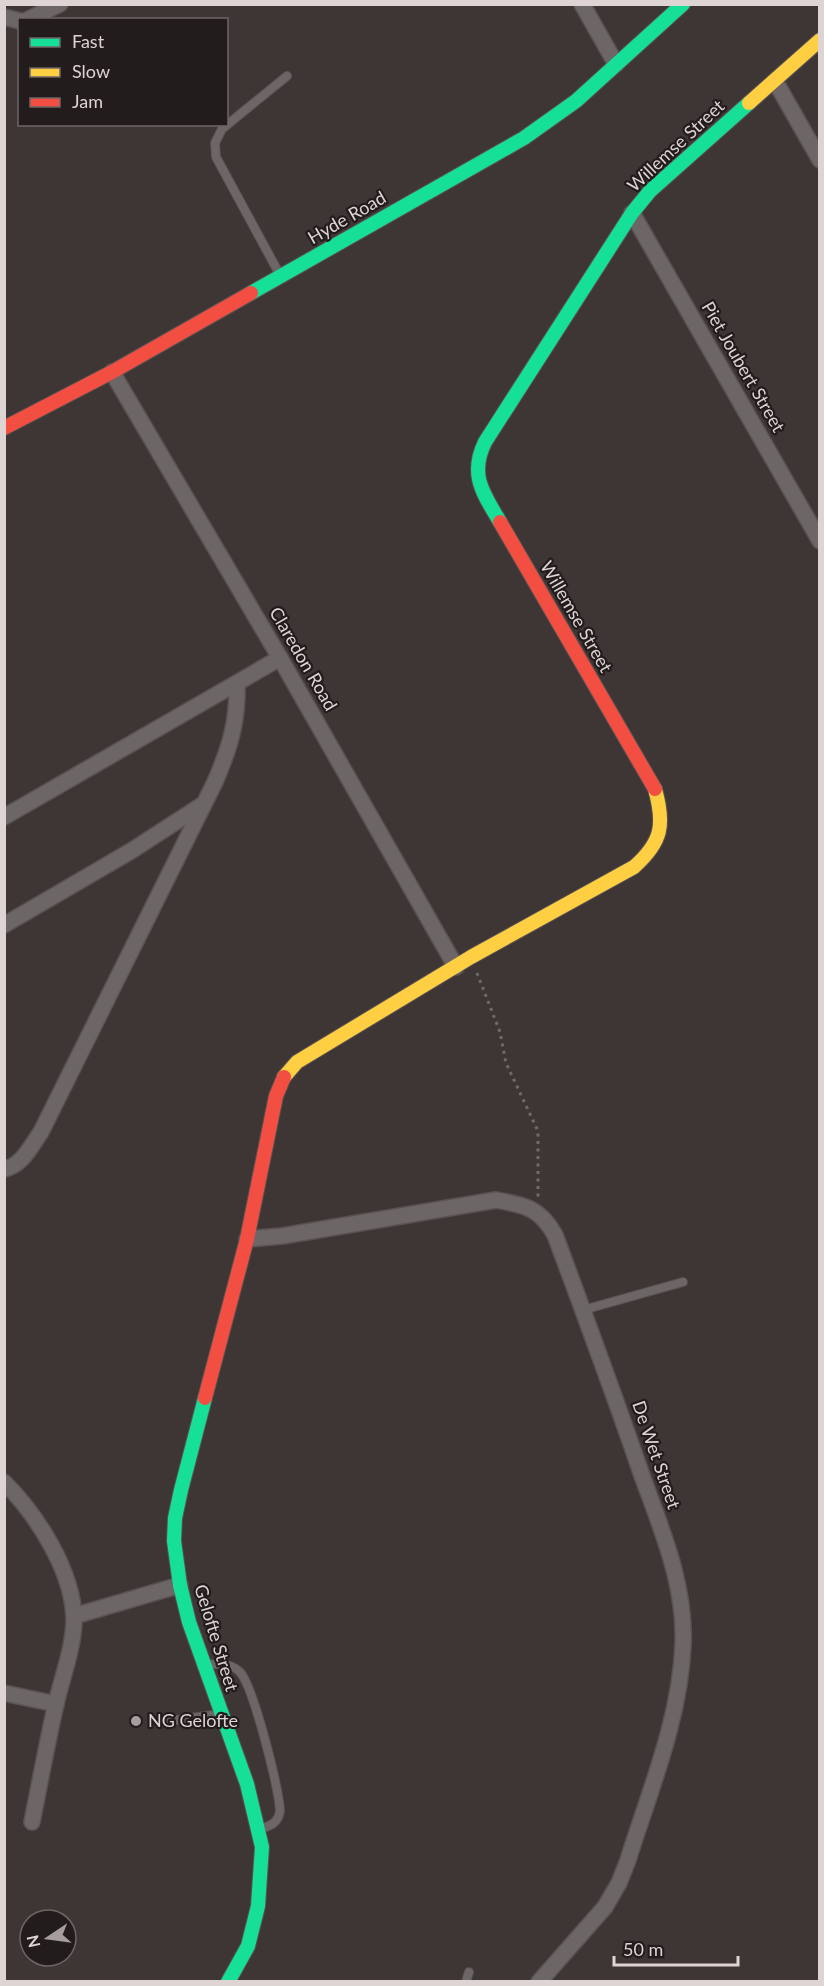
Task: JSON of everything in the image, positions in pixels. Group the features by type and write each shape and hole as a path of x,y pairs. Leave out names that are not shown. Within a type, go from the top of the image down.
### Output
{"street":[{"path":"31,18 60,4"},
{"path":"582,4 616,64"},
{"name":"Hyde Road","path":"6,424 112,372 524,138 576,101 683,4"},
{"name":"Willemse Street","path":"270,1124 276,1096 283,1078 297,1062 471,957 634,867 648,856 654,846 661,826 660,806 654,786 485,496 476,468 478,455 632,213 664,176 819,40"},
{"path":"775,81 819,160"},
{"name":"Piet Joubert Street","path":"632,213 819,541"},
{"name":"Claredon Road","path":"112,372 280,658 456,967"},
{"path":"4,817 280,658"},
{"path":"4,1169 20,1162 41,1132 222,766 232,736 237,710 237,683"},
{"path":"4,925 131,851 202,806"},
{"name":"Gelofte Street","path":"228,1982 248,1946 258,1906 262,1847 247,1784 189,1622 180,1585 174,1541 175,1518 247,1239 270,1124"},
{"path":"247,1239 282,1236 496,1200 521,1204 538,1212"},
{"name":"De Wet Street","path":"538,1212 547,1220 555,1235 654,1510 677,1582 683,1621 683,1644 675,1711 619,1883 605,1907 538,1982"},
{"path":"4,1482 40,1524 63,1568 74,1616 72,1637 32,1822"},
{"path":"74,1616 180,1585"},
{"path":"4,1693 56,1704"}],"lane":[{"path":"228,124 287,76"},
{"path":"226,126 215,142 216,157 280,277"},
{"path":"583,1310 683,1282"},
{"path":"204,1665 216,1663 232,1666 239,1671 250,1689 280,1810 280,1815 275,1822 258,1830"},
{"path":"162,1722 221,1714"},
{"path":"466,1982 469,1972"}],"path":[{"path":"471,957 500,1032 506,1063 538,1131 538,1212"}],"traffic: fast":[{"path":"251,293 524,138 576,101 683,4"},
{"path":"500,522 484,493 478,474 480,454 485,442 632,213 650,191 749,103"},
{"path":"205,1398 181,1490 175,1518 174,1541 180,1585 189,1622 247,1784 262,1847 258,1906 248,1946 228,1982"}],"traffic: slow":[{"path":"749,103 820,40"},
{"path":"284,1077 297,1062 471,957 634,867 656,841 659,832 660,813 655,789"}],"traffic: jam":[{"path":"4,428 112,372 251,293"},
{"path":"500,522 655,789"},
{"path":"205,1398 247,1239 276,1096 284,1077"}],"place":[{"name":"NG Gelofte","path":"136,1721"}]}
